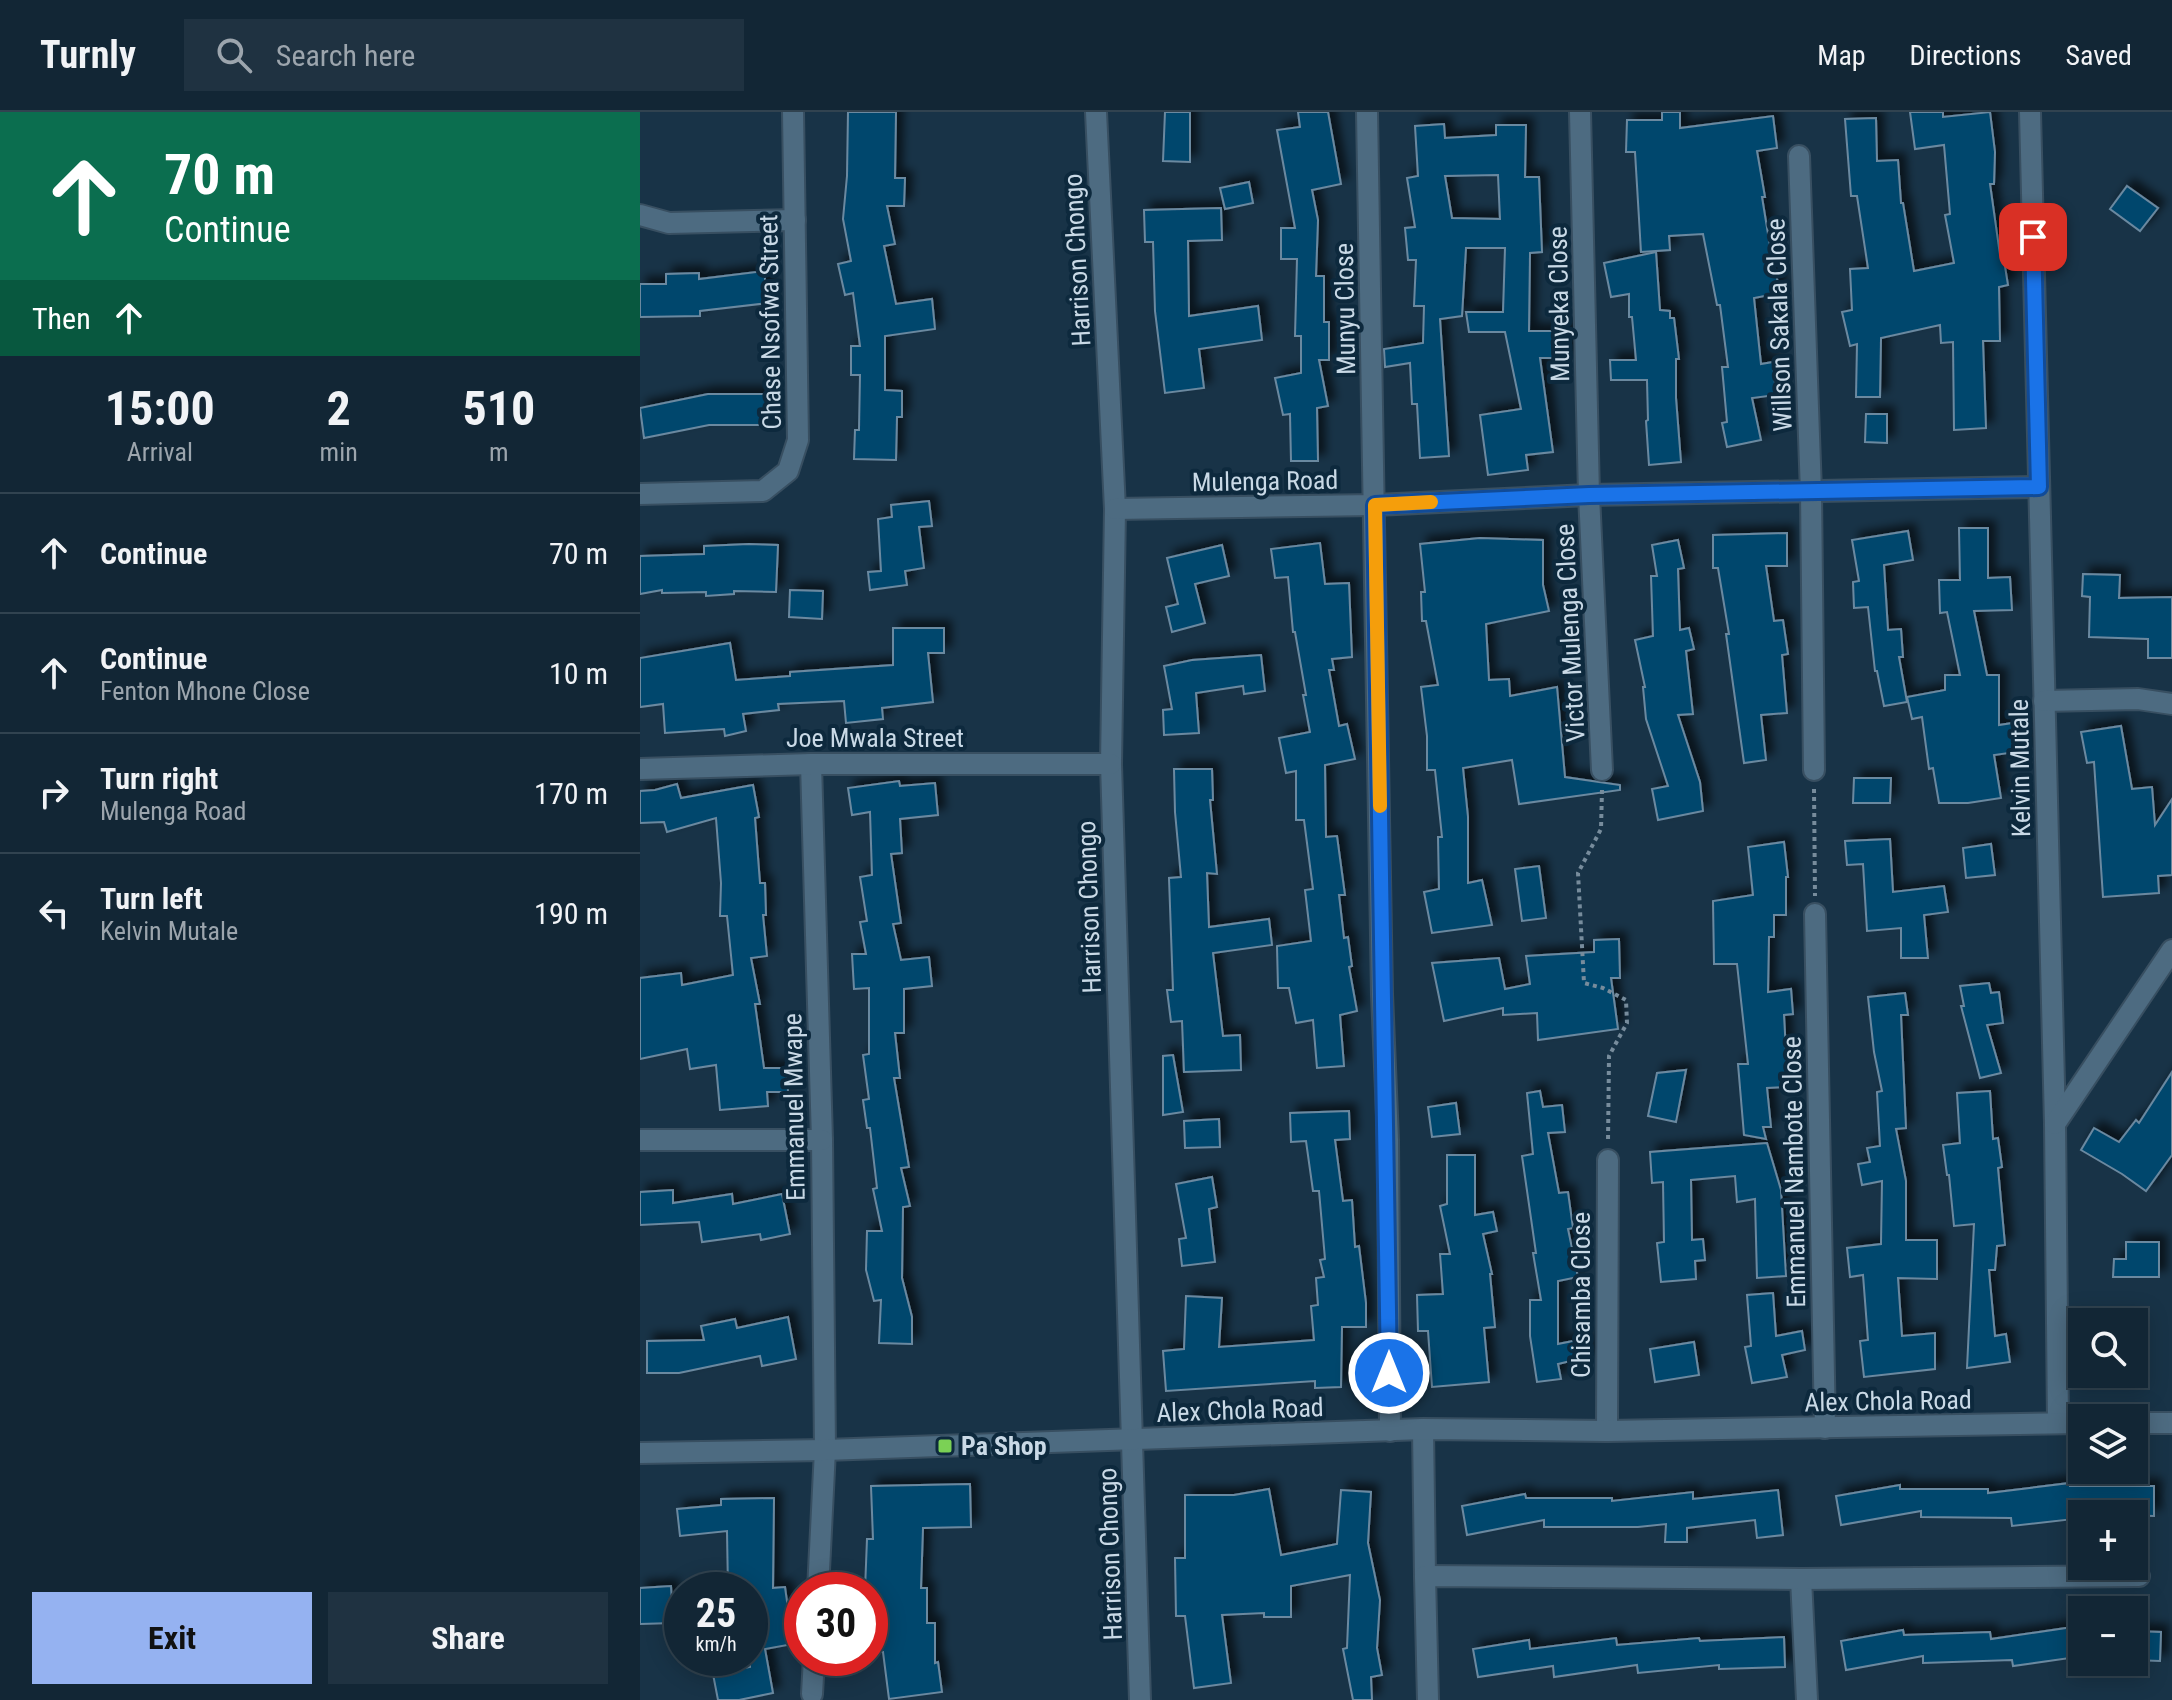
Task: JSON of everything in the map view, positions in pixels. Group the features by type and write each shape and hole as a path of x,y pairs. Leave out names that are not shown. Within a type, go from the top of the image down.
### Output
{"street":[{"name":"Chase Nsofwa Street","path":"640,494 763,491 788,471 798,440 793,112"},
{"name":"Harrison Chongo","path":"1096,112 1115,509 1111,764 1140,1700"},
{"name":"Munyu Close","path":"1367,112 1388,1140 1390,1431"},
{"name":"Munyeka Close","path":"1580,112 1589,495"},
{"name":"Kelvin Mutale","path":"2030,112 2055,1124 2058,1423"},
{"name":"Willson Sakala Close","path":"1799,156 1811,492 1814,770"},
{"path":"640,215 669,223 795,220"},
{"name":"Mulenga Road","path":"1115,509 1375,505 1589,495 2039,487"},
{"name":"Victor Mulenga Close","path":"1589,495 1602,770"},
{"path":"2044,701 2138,699 2172,704"},
{"name":"Joe Mwala Street","path":"640,769 811,764 1111,764"},
{"name":"Emmanuel Mwape","path":"811,764 822,1140 825,1450 819,1572"},
{"name":"Emmanuel Nambote Close","path":"1815,914 1825,1428"},
{"path":"2055,1124 2172,950"},
{"path":"640,1140 822,1140"},
{"name":"Chisamba Close","path":"1607,1431 1608,1160"},
{"name":"Alex Chola Road","path":"640,1453 825,1450 1423,1429 1607,1431 2068,1423"},
{"path":"2148,1423 2172,1423"},
{"path":"1423,1429 1428,1700"},
{"path":"1425,1576 1801,1579 2068,1577"},
{"path":"1801,1579 1807,1700"},
{"path":"812,1694 813,1676"}],"path":[{"path":"1602,770 1601,829 1578,873 1584,983 1603,988 1626,1000 1627,1023 1609,1056 1608,1160"},
{"path":"1814,770 1815,914"}],"building":[{"path":"848,112 896,112 895,178 905,178 904,206 887,206 895,244 884,246 896,304 932,299 935,329 885,336 885,390 902,391 902,417 897,417 896,460 854,459 855,430 859,430 860,375 851,375 851,346 860,346 853,293 845,295 838,264 851,261 843,219"},
{"path":"1165,112 1190,112 1190,162 1163,161"},
{"path":"1298,112 1328,112 1341,184 1312,190 1318,220 1316,276 1324,276 1324,322 1329,322 1329,360 1319,360 1328,406 1317,408 1318,461 1291,461 1290,414 1283,415 1275,378 1301,373 1301,336 1295,336 1297,259 1281,259 1281,228 1295,228 1277,130 1300,127"},
{"path":"1662,112 1680,112 1680,128 1773,116 1777,148 1757,151 1765,197 1762,197 1780,293 1754,298 1761,364 1773,362 1776,395 1752,398 1761,440 1727,447 1722,423 1727,422 1722,367 1728,367 1720,305 1717,305 1703,234 1669,236 1670,250 1641,252 1635,152 1626,152 1627,120 1662,120"},
{"path":"1910,112 1943,112 1943,117 1990,112 1995,152 1994,184 1990,184 2000,255 2003,254 2008,285 1999,287 2000,341 1983,341 1986,428 1954,430 1953,342 1941,343 1940,325 1881,338 1880,397 1856,397 1857,344 1850,346 1842,312 1852,310 1850,269 1868,268 1857,196 1851,196 1845,119 1876,118 1877,161 1898,160 1901,203 1914,271 1954,263 1945,215 1950,214 1944,145 1915,149"},
{"path":"1444,124 1445,138 1496,135 1496,125 1526,125 1525,177 1539,177 1542,252 1530,253 1529,331 1568,331 1568,358 1540,358 1553,452 1526,455 1528,470 1488,475 1480,415 1521,409 1505,332 1469,332 1466,312 1503,312 1505,248 1466,248 1462,316 1440,319 1449,456 1420,458 1417,404 1412,404 1410,363 1385,367 1384,349 1423,343 1424,306 1414,306 1416,260 1408,260 1405,228 1415,227 1407,178 1418,176 1415,126","holes":["1498,175 1500,219 1452,218 1445,176"]},
{"path":"1249,182 1253,203 1225,209 1220,188"},
{"path":"2127,186 2158,208 2140,231 2110,209"},
{"path":"1221,208 1222,240 1188,241 1189,316 1258,306 1262,340 1199,349 1204,388 1165,393 1155,311 1153,242 1145,242 1144,210"},
{"path":"1656,252 1660,310 1670,311 1670,318 1674,318 1679,359 1676,359 1676,398 1681,462 1649,465 1647,380 1611,380 1610,360 1636,360 1632,317 1629,317 1629,294 1611,297 1604,263"},
{"path":"764,271 768,303 700,311 700,316 640,317 640,284 666,284 666,274 699,273 699,279"},
{"path":"708,394 769,394 769,425 709,425 644,438 640,408"},
{"path":"1866,414 1887,414 1887,443 1865,442"},
{"path":"929,501 932,526 919,527 924,568 905,571 907,585 870,590 868,572 881,571 878,519 892,517 891,505"},
{"path":"1959,528 1988,528 1988,578 2010,577 2012,610 1974,611 1987,675 1999,675 1999,725 2019,722 2023,751 1994,755 2001,798 1939,803 1933,768 1929,769 1922,717 1912,719 1907,697 1945,690 1945,675 1960,675 1947,612 1940,613 1939,580 1960,580"},
{"path":"1908,531 1913,560 1884,565 1888,630 1901,629 1903,657 1899,657 1907,702 1884,706 1875,671 1868,607 1854,608 1853,582 1859,581 1852,540"},
{"path":"1787,533 1787,566 1766,566 1774,621 1783,620 1788,654 1782,655 1787,713 1761,715 1766,760 1744,763 1726,634 1729,634 1718,568 1713,568 1713,535"},
{"path":"1480,538 1543,540 1543,585 1549,611 1486,624 1489,680 1509,679 1510,696 1557,687 1565,777 1620,785 1620,790 1519,804 1512,760 1463,768 1468,817 1468,883 1482,880 1492,925 1432,933 1424,892 1439,889 1438,837 1442,837 1435,770 1427,770 1427,736 1421,687 1438,685 1426,621 1422,621 1421,592 1425,592 1420,544"},
{"path":"1678,540 1684,568 1678,569 1680,630 1689,628 1694,649 1686,651 1693,714 1678,715 1700,782 1703,811 1658,820 1652,789 1668,786 1646,719 1645,687 1635,640 1653,636 1651,576 1657,576 1652,545"},
{"path":"1320,543 1325,584 1349,583 1352,657 1332,659 1334,670 1329,670 1339,726 1347,724 1355,759 1325,765 1326,837 1337,836 1345,895 1339,895 1344,938 1348,937 1352,966 1349,967 1357,1011 1340,1015 1344,1066 1317,1068 1313,1020 1296,1023 1289,988 1278,988 1277,946 1311,941 1305,890 1313,889 1304,820 1296,820 1296,771 1286,773 1279,738 1310,732 1303,695 1306,695 1293,632 1288,577 1275,578 1271,549"},
{"path":"778,545 776,592 734,591 734,594 706,596 706,592 662,593 662,590 640,594 640,556 704,554 704,546"},
{"path":"1222,545 1229,576 1195,584 1205,623 1172,632 1166,607 1178,604 1167,558"},
{"path":"2083,574 2120,575 2119,598 2172,597 2172,658 2148,658 2148,639 2089,637 2090,597 2082,596"},
{"path":"790,590 823,591 822,619 789,617"},
{"path":"893,628 944,628 944,653 928,653 933,702 882,708 883,719 846,723 844,701 778,704 779,710 743,714 746,731 725,736 724,729 665,733 663,704 640,707 640,658 730,643 736,680 790,676 790,672 893,665"},
{"path":"1261,655 1265,691 1244,694 1243,686 1196,693 1199,733 1164,735 1163,710 1172,709 1164,666 1192,660"},
{"path":"2121,726 2132,789 2152,787 2155,825 2172,799 2172,875 2158,876 2159,893 2103,897 2094,762 2087,763 2081,732"},
{"path":"1174,769 1212,769 1213,800 1210,800 1217,874 1207,873 1209,927 1269,919 1272,945 1213,953 1223,1036 1240,1035 1241,1070 1184,1072 1182,1021 1171,1022 1167,990 1173,990 1169,878 1181,877"},
{"path":"1854,778 1891,778 1890,803 1853,803"},
{"path":"899,781 900,786 935,783 938,815 900,819 902,853 891,854 901,923 893,924 901,960 929,957 932,986 904,989 904,1033 895,1033 900,1078 894,1078 909,1167 901,1168 910,1206 903,1207 902,1278 912,1317 912,1344 879,1343 881,1300 874,1301 866,1270 867,1231 882,1231 873,1189 877,1188 870,1128 867,1128 863,1100 869,1099 863,1055 869,1054 869,988 854,989 852,954 866,954 860,922 867,921 860,877 872,875 870,812 852,815 848,788"},
{"path":"677,784 681,798 753,785 759,817 755,818 760,883 765,883 766,915 763,915 767,956 751,958 760,1004 755,1004 764,1068 787,1068 788,1092 767,1092 768,1106 720,1110 716,1065 690,1069 687,1049 640,1059 640,978 681,973 682,985 733,975 727,916 720,916 716,818 667,832 664,822 640,823 640,791"},
{"path":"1890,839 1893,892 1944,886 1948,912 1924,915 1928,958 1901,958 1901,928 1867,931 1863,864 1847,865 1845,841"},
{"path":"1784,842 1788,877 1786,915 1774,915 1774,937 1769,937 1768,992 1791,989 1793,1014 1784,1015 1788,1087 1767,1088 1771,1127 1763,1127 1766,1139 1744,1135 1738,1064 1748,1064 1737,964 1714,964 1713,901 1753,895 1748,847"},
{"path":"1991,844 1995,875 1966,878 1963,848"},
{"path":"1539,866 1546,918 1522,921 1515,869"},
{"path":"1619,939 1620,978 1611,978 1618,1029 1538,1040 1537,1013 1503,1015 1503,1008 1444,1021 1432,963 1499,958 1505,989 1530,984 1526,956 1594,952 1594,940"},
{"path":"1989,983 1991,993 1999,992 2003,1023 1987,1025 2001,1073 1980,1078 1961,1006 1964,1006 1960,986"},
{"path":"1905,993 1908,1015 1901,1015 1906,1128 1896,1129 1906,1181 1906,1240 1937,1240 1937,1279 1898,1278 1902,1336 1935,1333 1935,1369 1864,1377 1860,1341 1868,1340 1863,1275 1850,1277 1847,1248 1881,1244 1882,1181 1862,1185 1858,1164 1870,1162 1867,1148 1880,1146 1877,1092 1882,1091 1868,997"},
{"path":"1173,1055 1183,1112 1163,1115 1163,1056"},
{"path":"1686,1070 1676,1122 1648,1116 1657,1073"},
{"path":"2172,1072 2172,1155 2146,1191 2081,1150 2094,1128 2119,1142 2136,1120 2139,1123"},
{"path":"1540,1091 1543,1107 1562,1105 1565,1132 1548,1133 1559,1193 1568,1192 1573,1228 1568,1229 1578,1277 1558,1281 1558,1344 1583,1339 1587,1357 1558,1364 1561,1379 1537,1382 1530,1336 1530,1300 1541,1300 1522,1156 1533,1154 1527,1093"},
{"path":"1990,1091 1993,1139 1998,1138 2002,1167 1998,1168 2005,1245 1997,1246 1995,1270 1989,1270 1995,1336 2006,1334 2010,1362 1967,1368 1974,1224 1954,1226 1943,1145 1960,1143 1957,1093"},
{"path":"1456,1103 1460,1134 1432,1137 1428,1107"},
{"path":"1349,1111 1350,1139 1335,1140 1343,1201 1352,1200 1355,1247 1359,1246 1366,1303 1366,1327 1342,1327 1341,1387 1315,1388 1315,1381 1166,1391 1163,1351 1184,1349 1186,1296 1222,1298 1219,1347 1314,1340 1311,1306 1318,1305 1316,1278 1324,1277 1320,1260 1325,1259 1319,1191 1313,1191 1306,1141 1291,1142 1290,1113"},
{"path":"1219,1119 1220,1147 1185,1148 1184,1121"},
{"path":"1767,1143 1781,1190 1786,1276 1757,1278 1755,1199 1737,1202 1735,1176 1691,1180 1692,1240 1703,1239 1705,1260 1695,1261 1696,1279 1661,1282 1657,1243 1664,1242 1663,1182 1652,1183 1650,1152"},
{"path":"1447,1155 1475,1155 1475,1215 1493,1212 1497,1231 1483,1234 1492,1274 1495,1327 1484,1328 1489,1382 1432,1387 1428,1331 1418,1331 1417,1295 1443,1294 1440,1254 1450,1254 1440,1206 1447,1204"},
{"path":"1212,1177 1217,1207 1209,1209 1215,1262 1182,1266 1179,1239 1186,1238 1176,1184"},
{"path":"673,1190 673,1203 732,1194 733,1204 782,1194 790,1234 761,1240 760,1234 702,1242 699,1222 640,1225 640,1192"},
{"path":"2126,1242 2159,1242 2159,1277 2113,1277 2114,1259 2126,1259"},
{"path":"1773,1293 1776,1336 1802,1331 1805,1350 1782,1355 1787,1377 1752,1383 1745,1347 1751,1346 1747,1295"},
{"path":"788,1317 796,1359 762,1366 760,1356 679,1373 647,1373 647,1341 704,1340 701,1326 735,1319 737,1328"},
{"path":"1694,1342 1699,1375 1655,1382 1650,1349"},
{"path":"2068,1483 2070,1486 2154,1486 2154,1516 2148,1516 2148,1500 2068,1500 2068,1520 2012,1526 2011,1518 1921,1517 1921,1511 1841,1525 1836,1496 1900,1485 1900,1489 1988,1489 1988,1493"},
{"path":"970,1484 971,1527 923,1528 921,1588 927,1588 927,1623 935,1623 935,1663 938,1662 942,1692 889,1699 886,1676 888,1572 866,1572 867,1539 873,1539 871,1486"},
{"path":"1269,1489 1281,1555 1337,1544 1341,1490 1371,1492 1368,1543 1380,1600 1377,1648 1382,1675 1371,1677 1372,1700 1353,1700 1343,1649 1347,1648 1350,1575 1291,1586 1291,1617 1264,1617 1264,1613 1222,1615 1231,1683 1194,1688 1185,1616 1176,1616 1175,1558 1185,1558 1185,1495 1234,1495"},
{"path":"1778,1490 1783,1535 1757,1538 1755,1520 1687,1528 1687,1542 1665,1542 1666,1524 1544,1527 1544,1520 1467,1535 1462,1506 1525,1494 1526,1498 1612,1498 1612,1501 1693,1492 1693,1499"},
{"path":"774,1498 773,1588 784,1587 784,1646 768,1648 768,1572 728,1572 727,1531 680,1536 677,1509 721,1505 721,1499"},
{"path":"664,1586 664,1623 640,1624 640,1588"},
{"path":"2068,1628 2068,1658 2013,1666 2012,1660 1923,1663 1923,1656 1846,1670 1841,1641 1903,1630 1904,1635 1990,1632 1991,1639"},
{"path":"2148,1632 2161,1632 2160,1661 2148,1661"},
{"path":"1784,1637 1785,1667 1719,1669 1719,1665 1638,1673 1637,1665 1554,1677 1553,1666 1478,1677 1473,1649 1529,1640 1530,1649 1616,1638 1617,1645 1699,1638 1700,1641"},
{"path":"768,1666 773,1693 739,1700 718,1700 713,1676 768,1676"}],"slow traffic":[{"path":"1380,806 1375,505 1431,502"}],"place":[{"name":"Pa Shop","path":"945,1446"}],"route":[{"path":"1389,1373 1388,1140 1382,994 1375,505 1589,495 2039,487 2033,237"}]}
